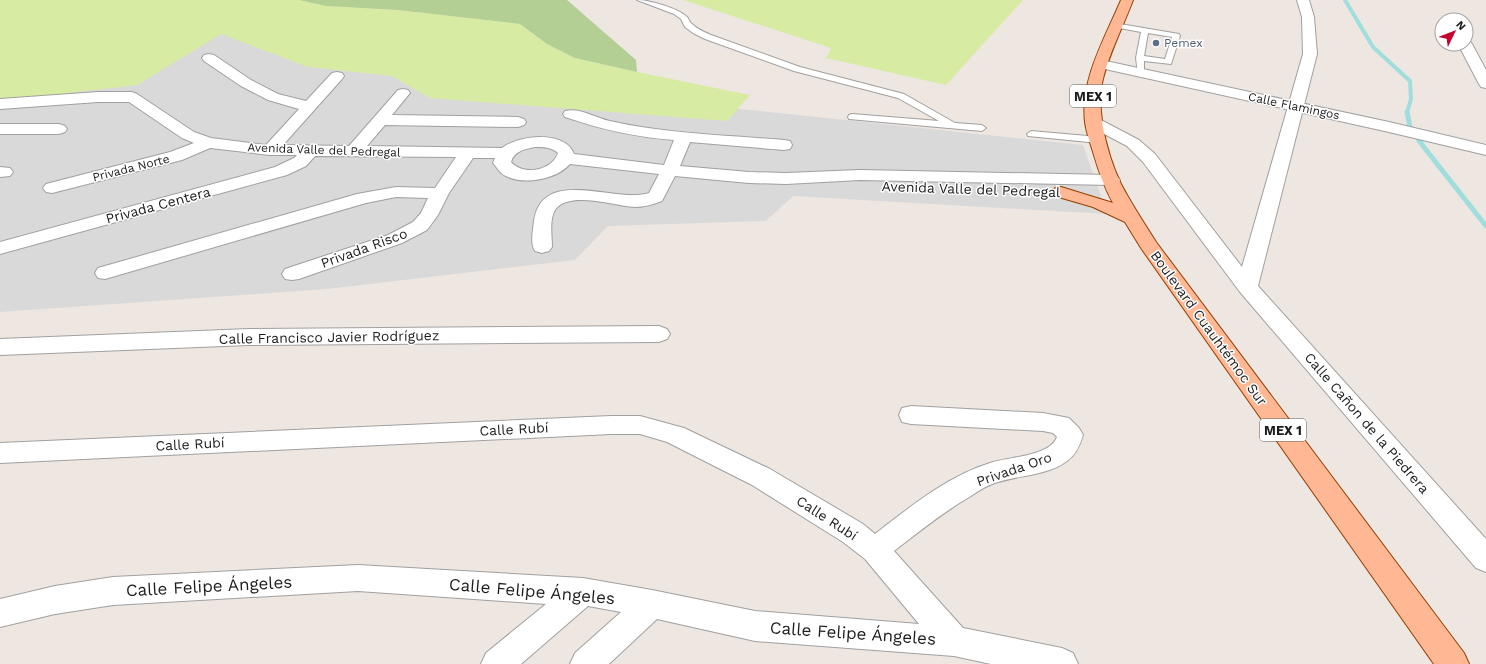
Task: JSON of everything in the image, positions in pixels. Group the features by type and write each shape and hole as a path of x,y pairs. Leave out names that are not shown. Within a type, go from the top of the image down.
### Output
{"main road":[{"name":"Boulevard Cuauhtémoc Sur","path":"1127,0 1101,64 1093,97 1093,122 1114,187 1148,244 1453,664"},
{"path":"1061,192 1103,204 1132,218"}],"street":[{"path":"1248,287 1310,54 1308,17 1303,0"},
{"path":"1469,52 1486,84"},
{"path":"209,58 246,83 273,97 309,107"},
{"name":"Calle Flamingos","path":"1101,64 1140,65 1295,106 1486,150"},
{"path":"270,150 337,76"},
{"path":"354,151 403,93"},
{"name":"Avenida Valle del Pedregal","path":"0,104 98,97 132,97 188,135 208,142 270,150 505,153"},
{"path":"571,114 598,123 638,132 784,145"},
{"path":"380,120 518,122"},
{"name":"Calle Cañon de la Piedrera","path":"1093,122 1133,142 1149,158 1248,287 1486,559"},
{"path":"0,129 59,129"},
{"path":"542,247 544,218 548,208 559,200 573,195 595,196 631,201 644,201 656,197 670,170 684,137"},
{"name":"Privada Norte","path":"52,188 176,156 208,142"},
{"path":"544,142 558,145 563,149 566,158 563,162 551,170 542,173 524,175 504,167 502,163 505,153 522,144 544,142"},
{"name":"Privada Centera","path":"0,248 281,171 300,162 310,151"},
{"name":"Privada Risco","path":"292,274 395,239 420,226 429,215 440,193 468,153"},
{"name":"Avenida Valle del Pedregal","path":"566,158 670,170 750,177 826,179 858,186 940,182 1114,187"},
{"name":"Avenida Valle del Pedregal","path":"940,182 1061,192 1114,187"},
{"path":"105,273 363,198 396,192 440,193"},
{"name":"Calle Francisco Javier Rodríguez","path":"0,347 249,337 659,334"},
{"name":"Privada Oro","path":"875,550 935,503 985,476 1014,467 1041,462 1057,455 1066,446 1070,435 1060,425 1043,422 911,415"},
{"name":"Calle Rubí","path":"0,453 611,424 640,425 675,435 761,477 853,533 875,550 954,641"},
{"name":"Calle Felipe Ángeles","path":"0,613 55,600 113,592 358,578 523,590 583,592 652,604 755,626 954,641 1062,664"},
{"path":"497,664 583,592"},
{"path":"586,664 652,604"}],"lane":[{"path":"640,0 676,13 684,18 688,25 708,38 797,68 901,96 953,125"},
{"path":"1117,25 1144,30 1176,36 1168,62 1140,65 1144,30"},
{"path":"852,117 982,128"},
{"path":"1031,134 1099,140"}],"shaded area":[{"path":"215,32 407,74 1083,145 1107,214 793,196 766,221 608,226 575,260 327,289 0,312 0,104"}],"green space":[{"path":"0,0 299,0 326,6 398,10 520,24 547,44 575,58 750,95 727,121 430,98 392,76 308,67 221,34 137,85 0,101"},
{"path":"299,0 567,0 636,60 637,72 575,58 547,44 520,24 398,10 326,6"},
{"path":"683,0 1023,0 946,85 826,58 831,48"}],"waterway":[{"path":"1345,0 1373,47 1410,81 1411,99 1407,113"},
{"path":"1407,113 1410,127 1423,146 1486,226"}],"place":[{"name":"Pemex","path":"1156,43"}]}
